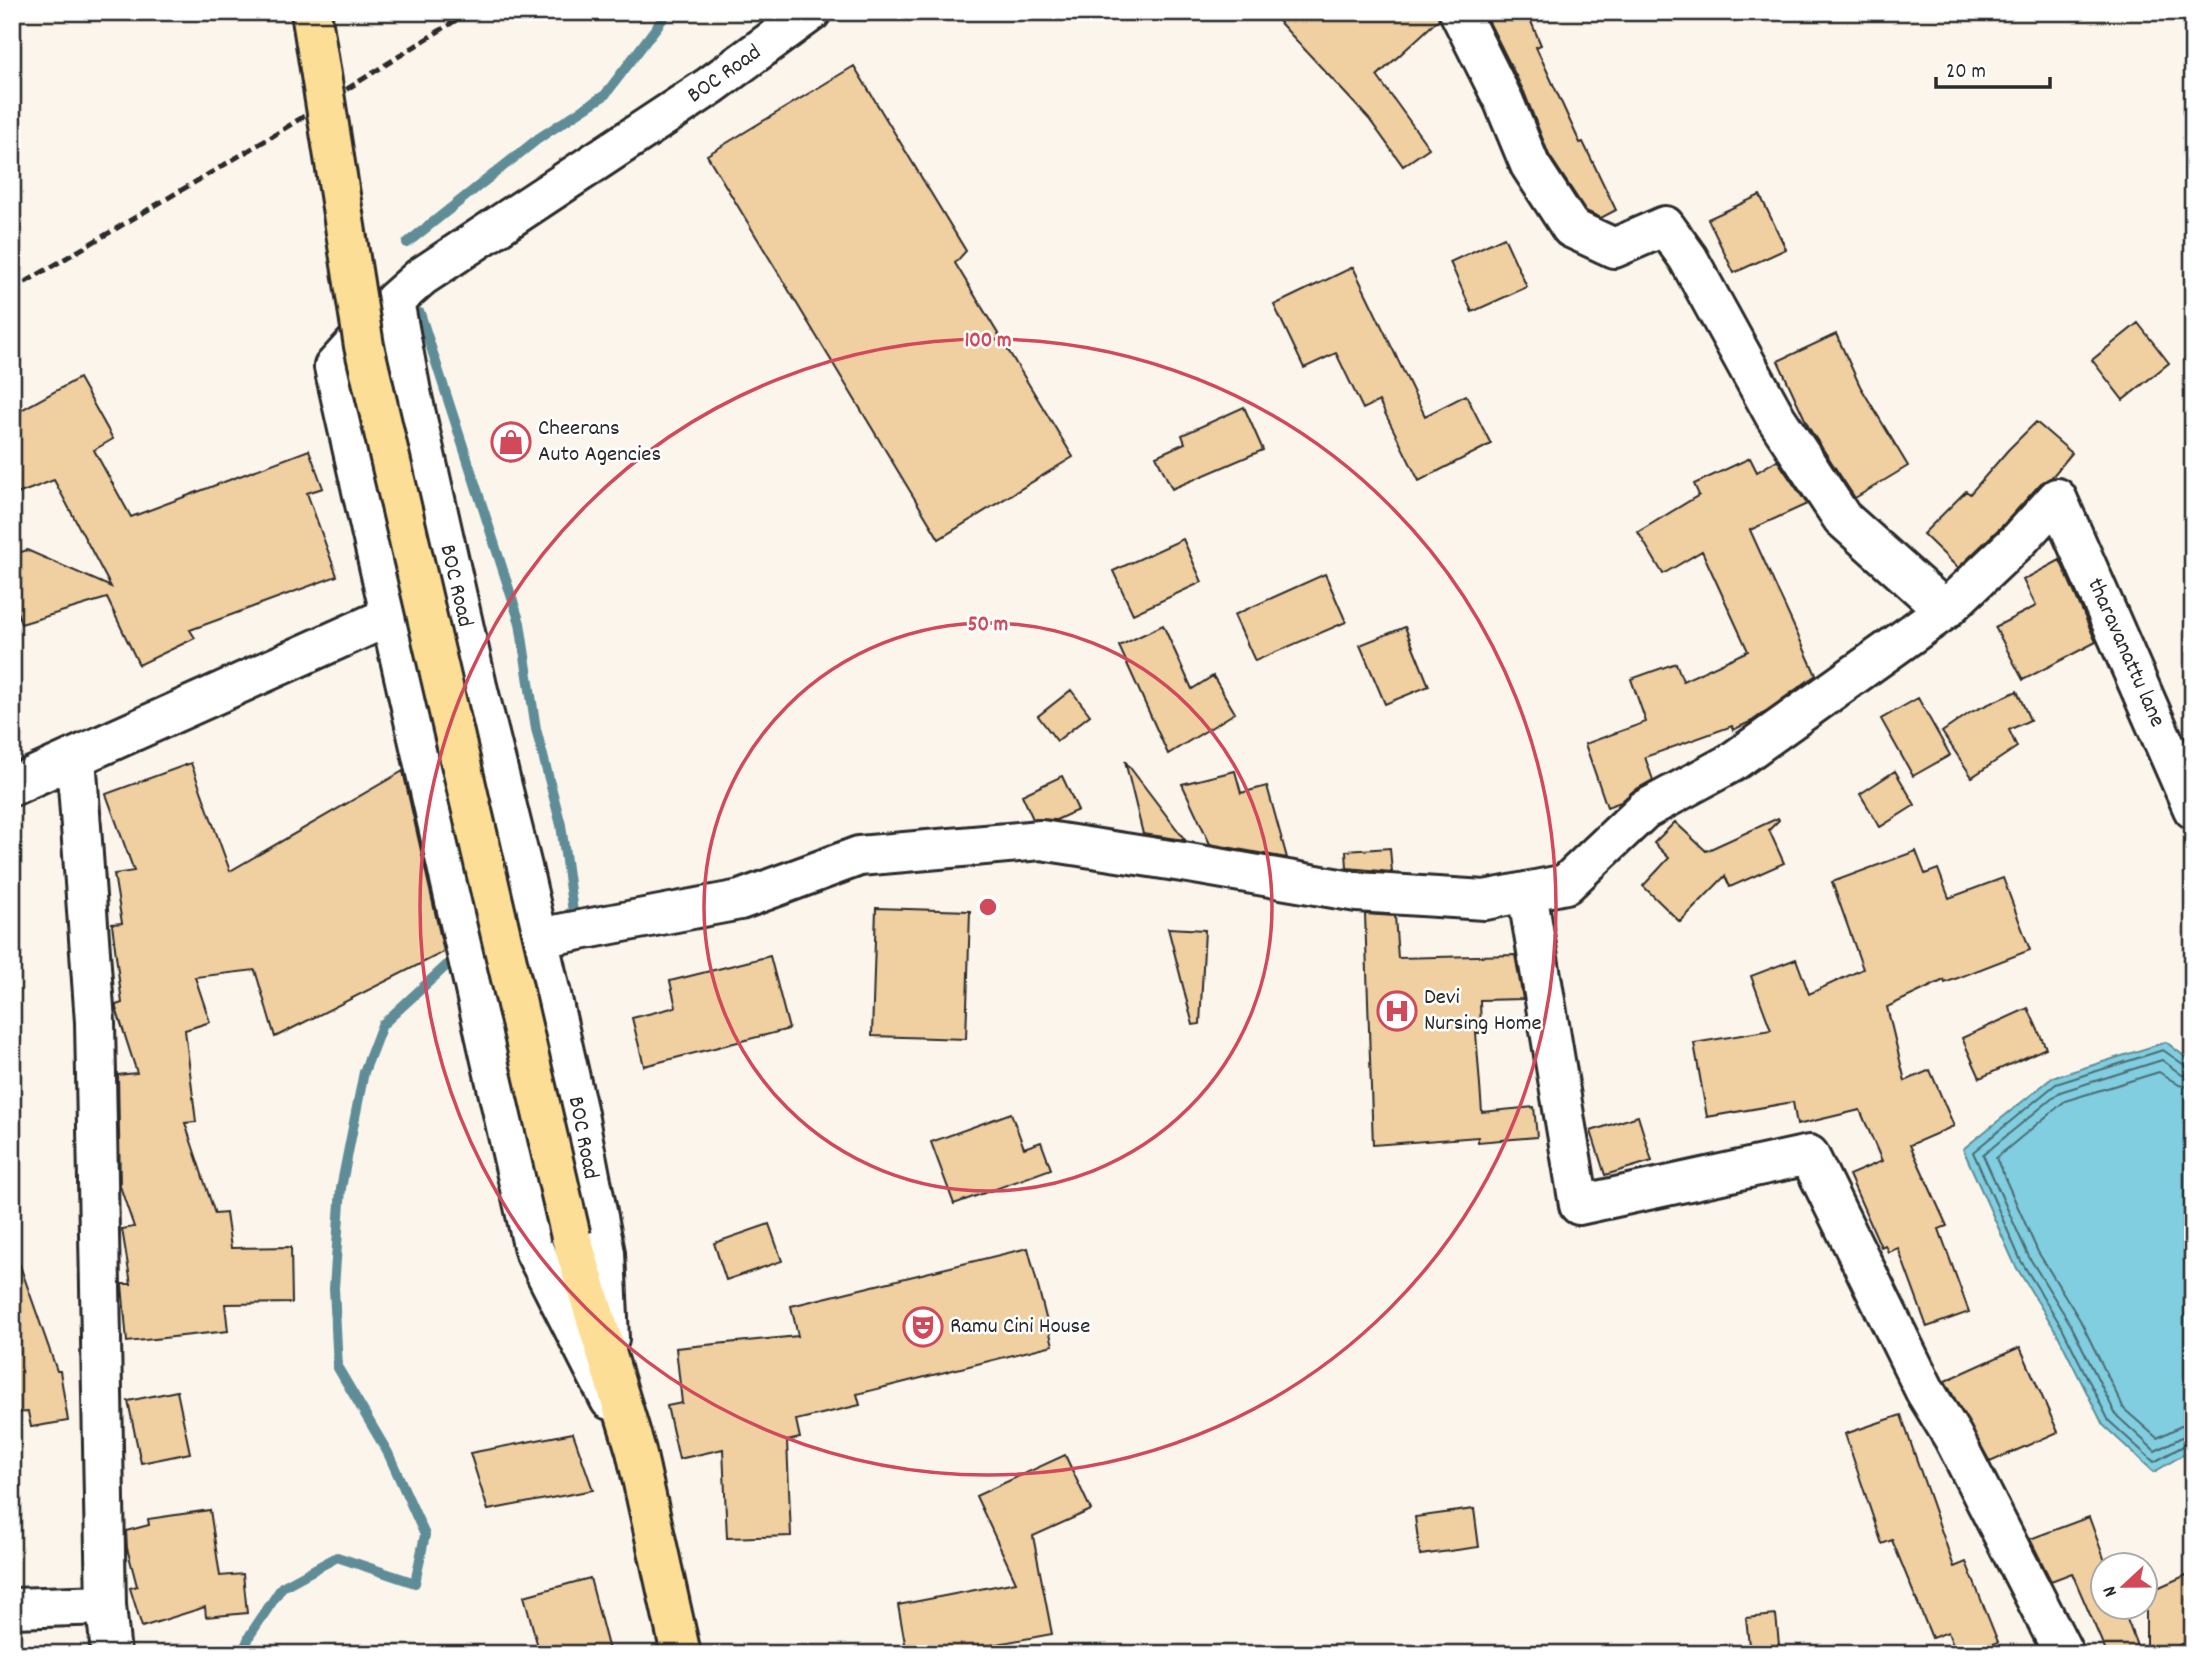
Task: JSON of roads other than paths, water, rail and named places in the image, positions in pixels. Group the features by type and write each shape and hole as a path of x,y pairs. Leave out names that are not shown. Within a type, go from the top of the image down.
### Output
{"main road":[{"path":"311,12 364,346 571,1237 636,1451 681,1654"}],"street":[{"name":"BOC Road","path":"611,1369 605,1253 577,1109 474,672 411,392 394,300 421,277 710,86 811,12"},
{"path":"538,938 740,900 859,856 1041,840 1357,892 1485,900 1566,884 1644,810 1731,763 1945,610 1842,518 1776,418 1688,257 1665,226 1614,247 1571,228 1530,165 1504,102 1459,12"},
{"path":"394,300 334,367 534,1250 636,1451"},
{"name":"tharavanattu lane","path":"1945,610 2020,540 2057,498 2193,809"},
{"path":"12,786 390,616"},
{"path":"76,757 95,1022 106,1605 111,1654"},
{"path":"1527,892 1579,1205 1809,1155 1925,1391 1959,1449 2064,1654"},
{"path":"12,1608 106,1605"}],"water":[{"path":"2166,1042 2193,1063 2193,1449 2154,1472 2103,1425 2057,1333 2015,1265 1963,1149 2052,1078"}],"waterway":[{"path":"407,243 539,138 605,95 668,12"},
{"path":"420,313 520,623 536,729 561,825 573,912 568,914"},
{"path":"242,1654 250,1635 282,1587 337,1557 415,1583 425,1535 388,1453 338,1368 334,1288 341,1188 364,1072 382,1025 447,965"}],"railway":[{"path":"12,290 268,139 469,12"}],"place":[{"name":"Cheerans Auto Agencies","path":"511,442"},
{"name":"Devi Nursing Home","path":"1397,1011"},
{"name":"Ramu Cini House","path":"923,1327"}]}
